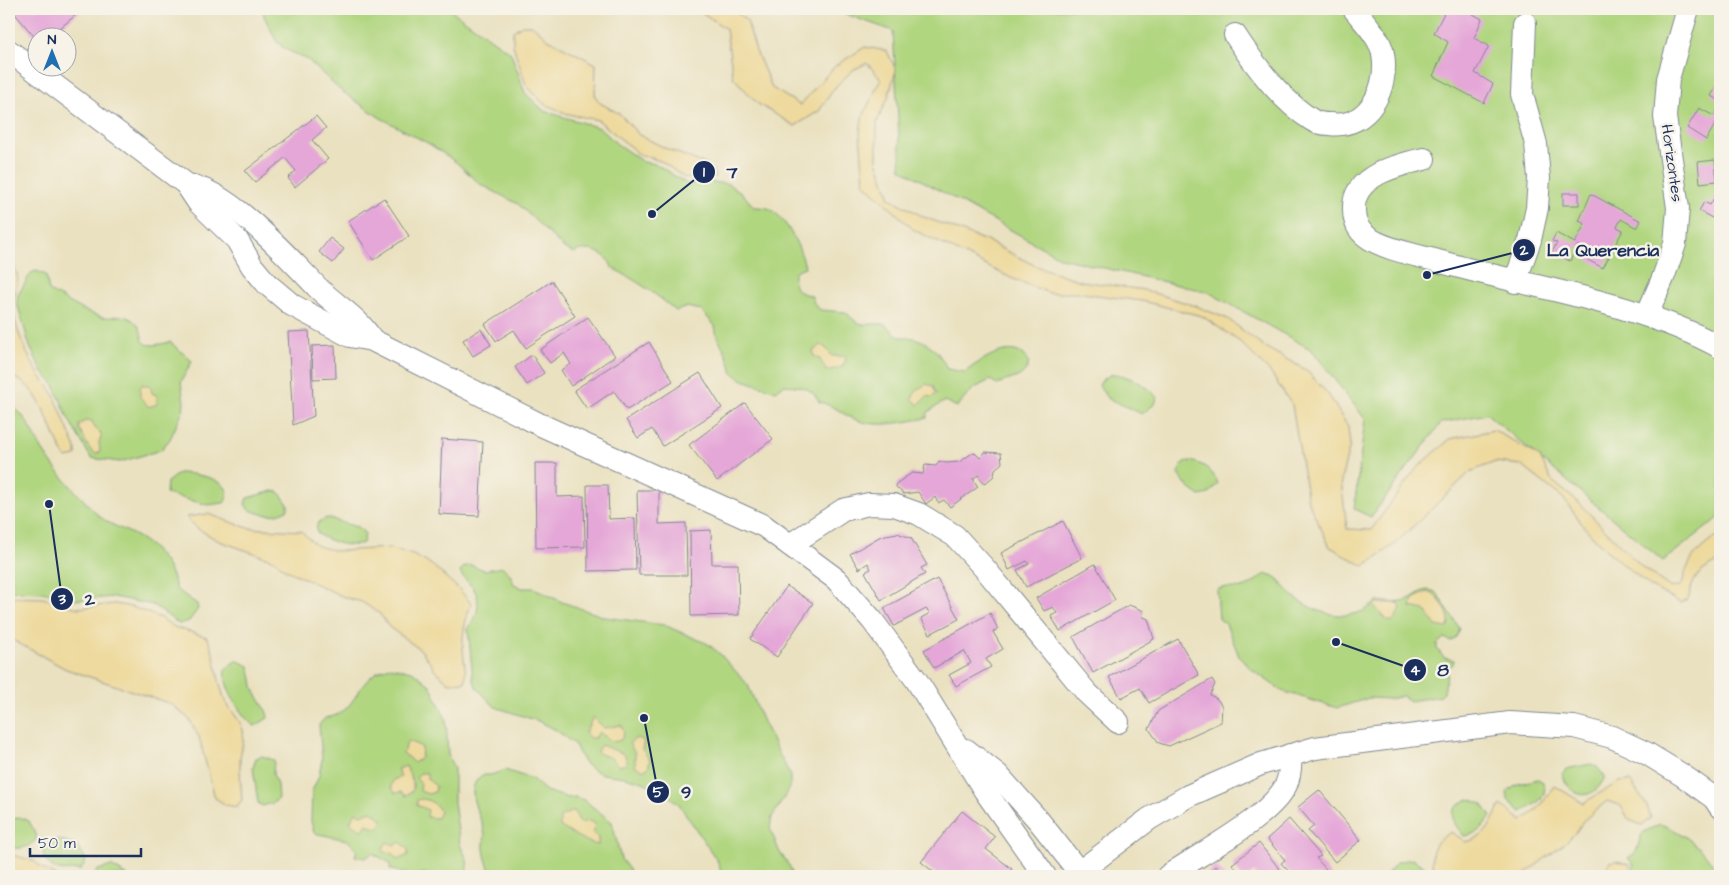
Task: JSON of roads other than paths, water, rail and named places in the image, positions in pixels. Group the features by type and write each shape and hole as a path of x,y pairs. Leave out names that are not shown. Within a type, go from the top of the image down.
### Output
{"street":[{"path":"1235,35 1264,74 1305,114 1323,124 1347,124 1363,116 1374,104 1381,90 1384,74 1382,51 1354,9"},
{"name":"Horizontes","path":"1647,315 1675,244 1678,208 1665,117 1668,79 1688,9"},
{"path":"1515,282 1530,240 1537,208 1539,178 1536,144 1522,94 1525,23"},
{"path":"9,51 186,184 198,202 237,240 252,266 268,284 292,305 350,336 372,340 541,425 764,526 836,579 872,620 917,681 985,791 1045,876"},
{"path":"1424,158 1402,164 1374,176 1359,189 1354,206 1354,223 1367,237 1391,248 1647,315 1720,347"},
{"path":"186,184 196,185 211,192 266,234 301,268 318,288 363,325 372,340"},
{"path":"790,545 843,510 869,504 894,505 919,514 955,536 986,570 1086,693 1118,722"},
{"path":"954,741 998,775 1039,821 1076,874 1149,819 1188,796 1238,773 1290,755 1323,747 1510,723 1574,727 1612,737 1646,753 1714,798 1720,807"},
{"path":"1168,876 1260,815 1285,786 1291,766 1290,755"}],"place":[{"name":"7","path":"652,214"},
{"name":"La Querencia","path":"1427,275"},
{"name":"2","path":"49,504"},
{"name":"8","path":"1336,642"},
{"name":"9","path":"644,718"}]}
